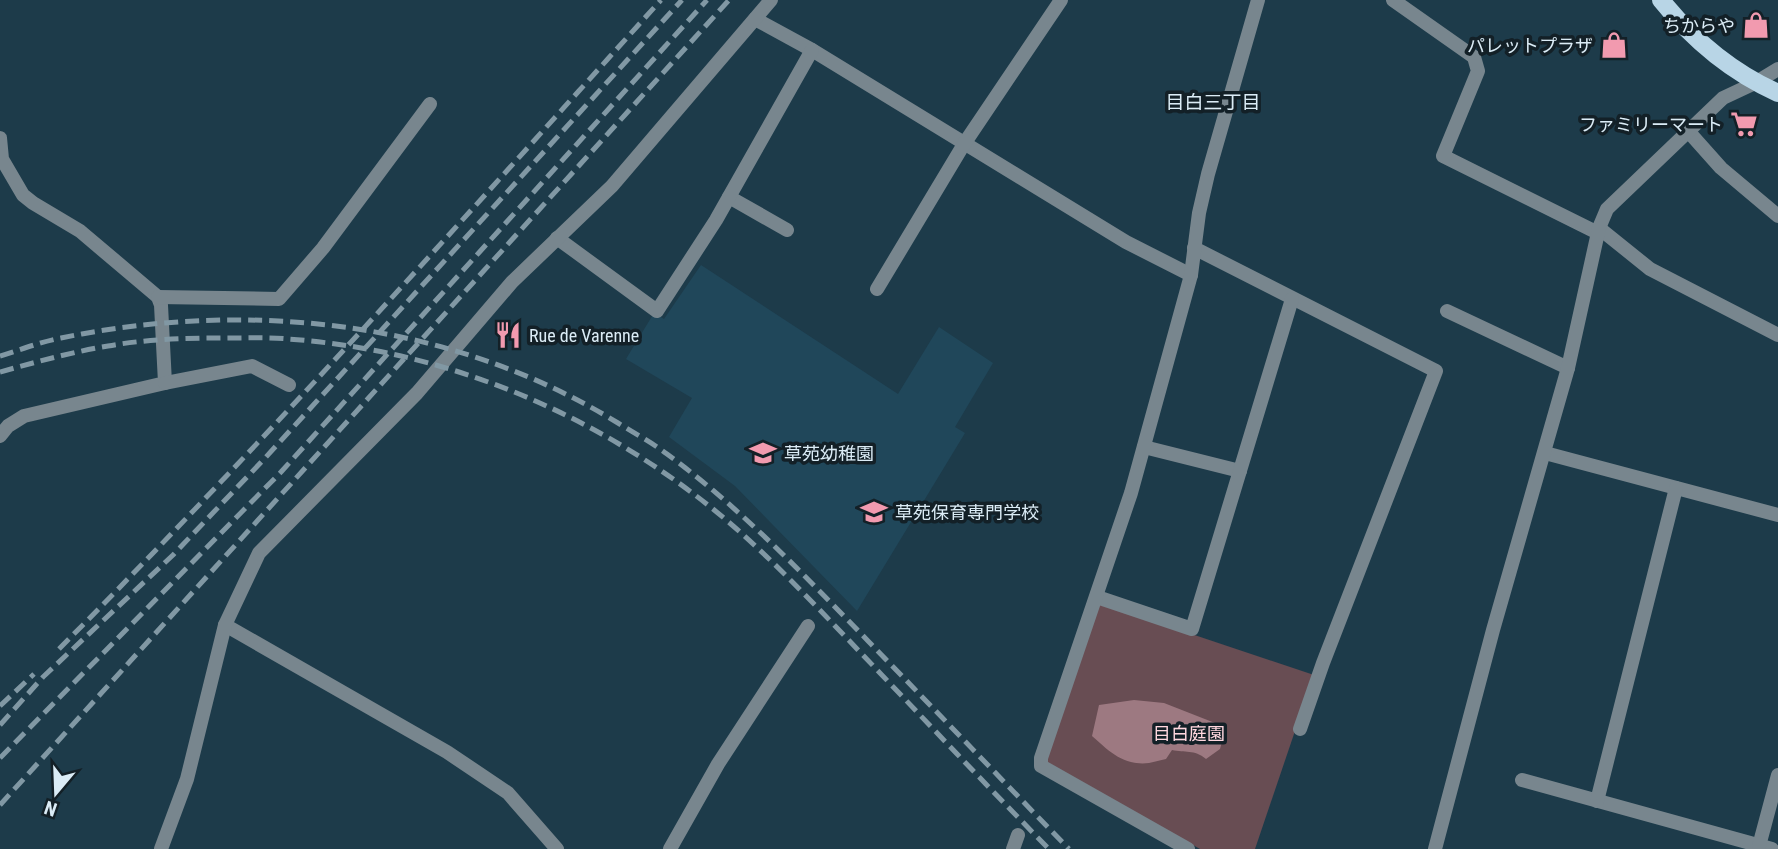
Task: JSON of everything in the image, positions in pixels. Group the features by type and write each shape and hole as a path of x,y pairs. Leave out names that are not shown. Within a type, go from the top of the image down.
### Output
{"main road":[{"path":"1661,0 1714,55 1755,83 1778,93"}],"street":[{"path":"161,849 187,779 225,625 259,553 416,393 512,282 612,186 771,0"},
{"path":"877,289 964,144 1061,0"},
{"path":"1188,849 1041,766 1041,758 1132,493 1191,275 1208,174 1258,0"},
{"path":"1393,0 1474,57 1478,71 1443,156 1599,231 1650,269 1778,335"},
{"path":"755,19 812,50 1126,242 1191,275"},
{"path":"557,238 657,311 729,197 812,50"},
{"path":"1436,849 1490,643 1568,368 1599,231 1607,209 1723,98 1778,69"},
{"path":"158,296 279,299 323,248 430,104"},
{"path":"1688,131 1721,169 1778,216"},
{"path":"0,138 2,159 23,195 80,231 158,296 161,304 165,383"},
{"path":"729,197 787,230"},
{"path":"1194,248 1436,370 1300,729"},
{"path":"1097,597 1192,629 1292,299"},
{"path":"1447,311 1568,368"},
{"path":"0,436 23,415 252,366 289,385"},
{"path":"1144,447 1240,471"},
{"path":"1545,453 1778,515"},
{"path":"1597,801 1676,488"},
{"path":"225,625 447,752 508,793 557,849"},
{"path":"670,849 718,764 808,626"},
{"path":"1522,780 1766,847 1778,775"}],"shaded area":[{"path":"701,265 898,394 939,327 993,363 955,427 965,433 857,611 735,486 669,437 692,398 626,359 654,313 664,319"},
{"path":"1134,700 1164,703 1215,723 1223,738 1220,749 1206,759 1193,753 1172,750 1166,759 1149,763 1124,760 1092,736 1099,705"}],"green space":[{"name":"目白庭園","path":"1099,603 1314,675 1255,849 1200,849 1045,761"}],"railway":[{"path":"59,649 289,410 661,0"},
{"path":"0,725 43,677 173,555 266,457 682,0"},
{"path":"0,758 281,472 707,0"},
{"path":"0,805 729,0"},
{"path":"0,356 53,340 132,326 204,320 277,321 348,328 419,341 488,361 554,388 661,450 721,497 773,544 1069,849"},
{"path":"0,372 81,351 137,342 197,338 280,338 346,345 459,372 566,415 666,474 713,509 752,543 1049,849"},
{"path":"0,706 34,674"}],"place":[{"name":"ちからや","path":"1756,25"},
{"name":"パレットプラザ","path":"1614,45"},
{"name":"ファミリーマート","path":"1744,124"},
{"name":"Rue de Varenne","path":"508,335"},
{"name":"草苑幼稚園","path":"763,453"},
{"name":"草苑保育専門学校","path":"874,512"}],"district":[{"name":"目白三丁目","path":"1213,102"}]}
